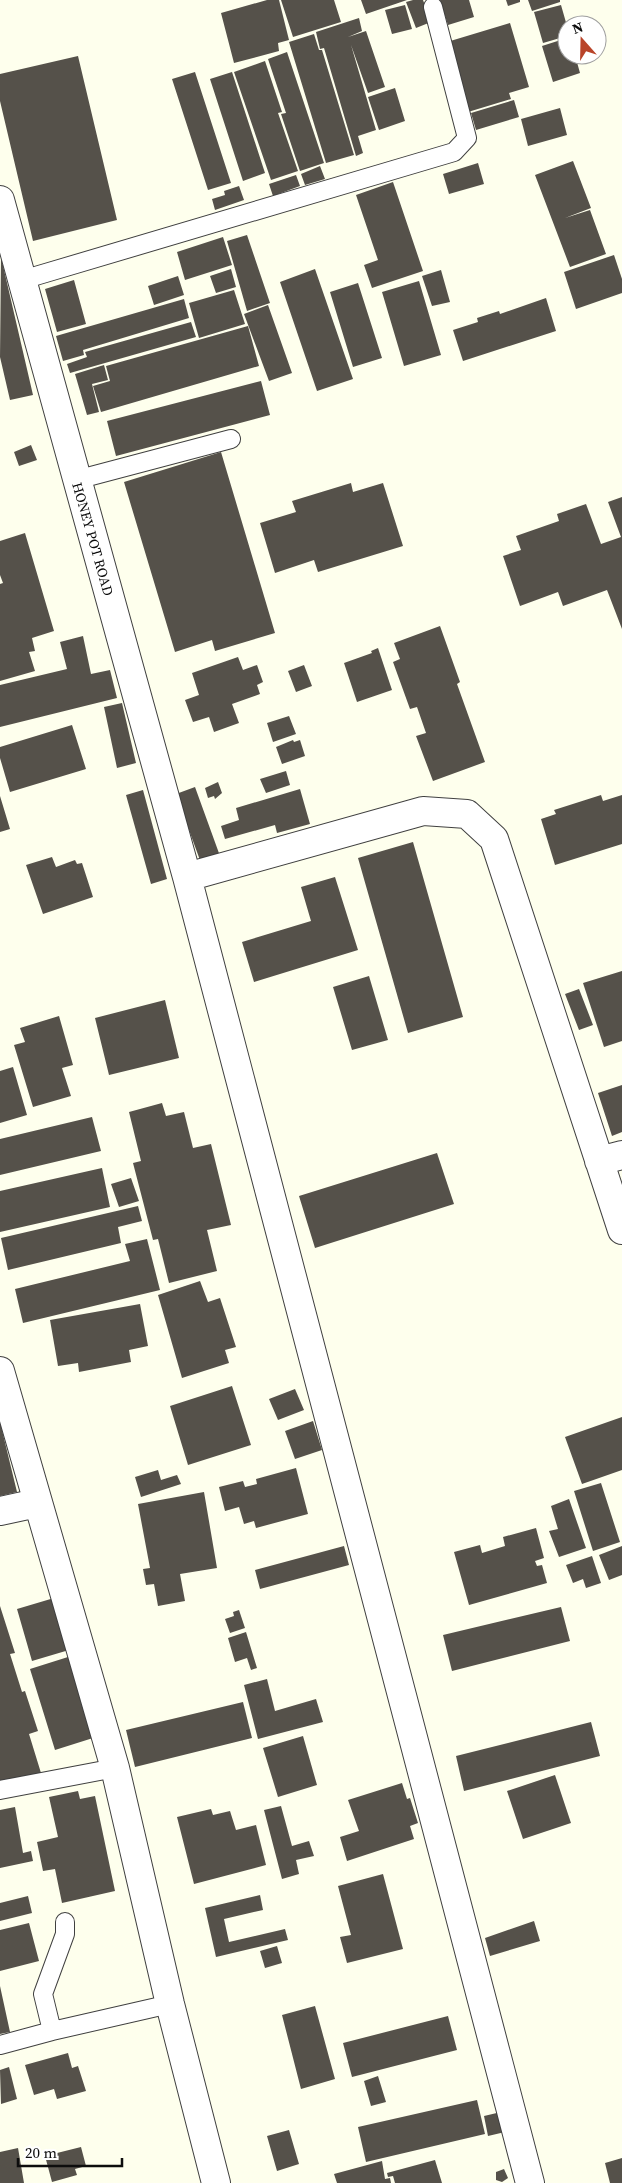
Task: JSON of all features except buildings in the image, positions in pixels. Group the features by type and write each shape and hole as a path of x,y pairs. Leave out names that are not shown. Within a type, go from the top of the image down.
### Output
{"street":[{"name":"HONEY POT ROAD","path":"0,200 187,877 530,2183"},
{"path":"187,877 424,811 467,814 494,839 611,1158 622,1230"},
{"path":"0,1372 115,1768 170,2004 216,2183"},
{"path":"0,1510 37,1503"}],"lane":[{"path":"22,280 454,152 467,138 433,7"},
{"path":"76,480 231,438"},
{"path":"0,1790 115,1768"},
{"path":"52,2030 43,1994 65,1934 65,1922"},
{"path":"0,2046 52,2030 170,2004"}]}
